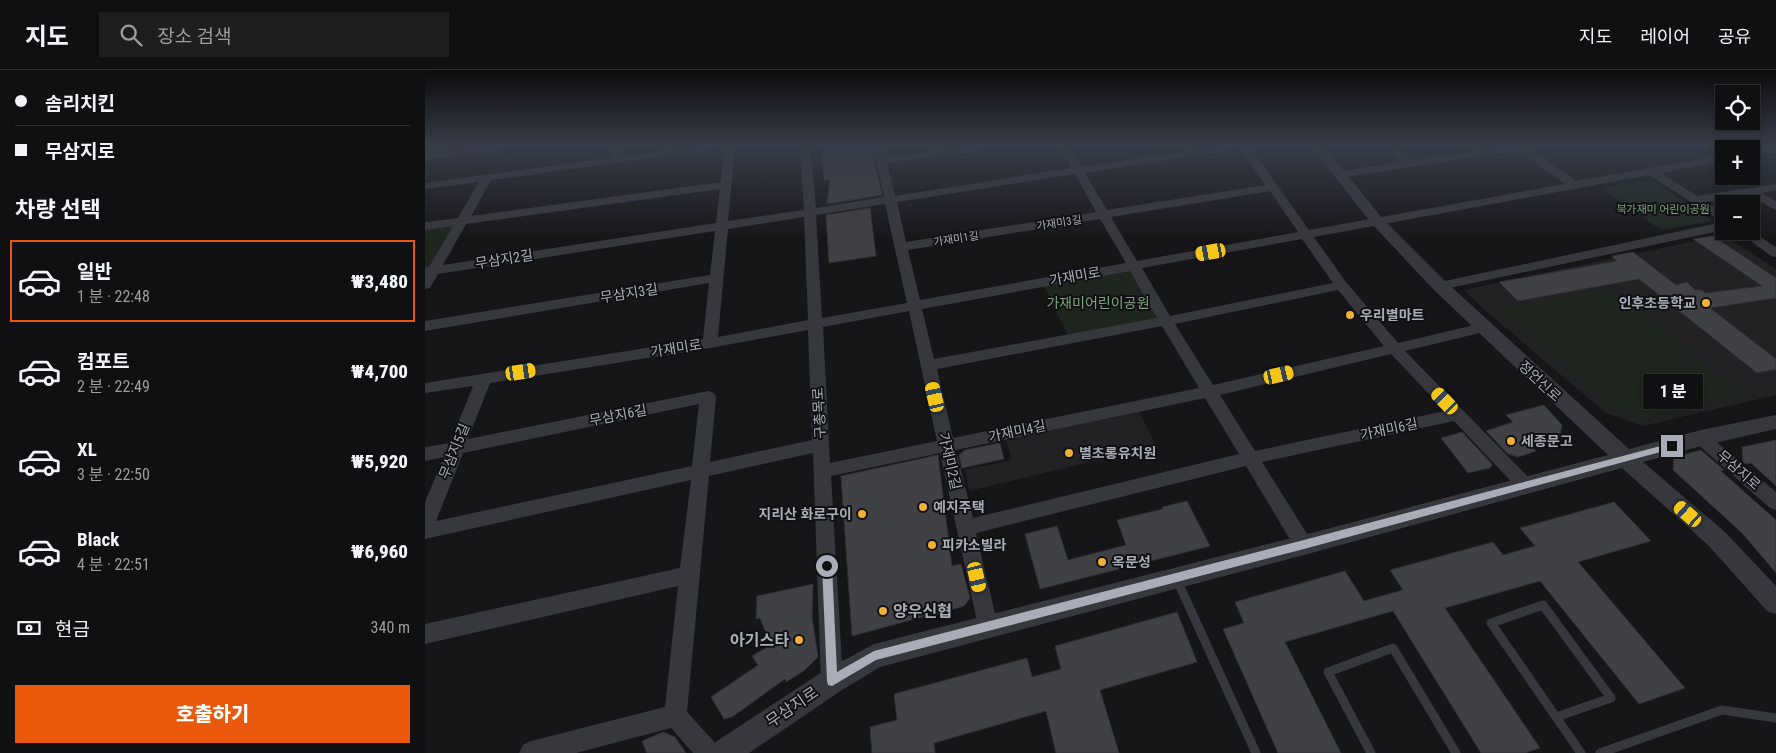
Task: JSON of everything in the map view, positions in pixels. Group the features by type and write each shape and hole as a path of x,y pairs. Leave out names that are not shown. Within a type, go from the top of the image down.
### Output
{"street":[{"path":"425,186 487,178"},
{"path":"425,285 429,271 462,221 487,178"},
{"path":"710,343 727,178"},
{"name":"구총목로","path":"807,178 832,681"},
{"path":"885,178 915,306"},
{"path":"723,226 1028,178"},
{"name":"가재미3길","path":"1084,178 1136,265"},
{"path":"1267,178 1341,285 1395,350 1526,486"},
{"name":"정언신로","path":"1341,178 1377,221 1440,286 1625,458 1717,539 1776,604"},
{"path":"1564,178 1574,185"},
{"name":"가재미로","path":"425,388 710,343 1613,178"},
{"path":"1662,178 1715,213"},
{"path":"425,226 726,185"},
{"path":"1696,200 1776,186"},
{"name":"가재미3길","path":"1012,230 1273,187"},
{"path":"1750,191 1776,206"},
{"name":"무삼지2길","path":"429,271 723,226"},
{"path":"1440,286 1715,228"},
{"name":"가재미1길","path":"901,247 1012,230"},
{"path":"1756,240 1776,253"},
{"path":"1136,265 1166,321 1304,544"},
{"name":"무삼지3길","path":"425,326 717,278"},
{"path":"928,364 1166,321 1341,285"},
{"name":"가재미2길","path":"915,306 988,626"},
{"path":"1395,350 1483,328"},
{"name":"가재미4길","path":"822,471 1211,391 1395,350"},
{"name":"무삼지5길","path":"425,525 484,378"},
{"name":"무삼지6길","path":"455,448 708,397 675,716"},
{"name":"가재미6길","path":"1251,458 1458,414"},
{"name":"무삼지로","path":"724,753 832,681 874,656 1526,486 1701,438 1776,422"},
{"name":"무삼지로","path":"1701,438 1776,503"},
{"path":"425,531 821,445"},
{"path":"425,454 455,448"},
{"path":"965,528 1251,458"},
{"path":"425,634 689,575"},
{"path":"531,753 675,716 709,753"}],"lane":[{"path":"1176,578 1256,753"},
{"path":"1556,717 1611,698 1543,605 1491,623 1497,631 1556,717 1581,753"},
{"path":"1371,753 1328,672 1393,648 1454,752"},
{"path":"1600,753 1722,710 1776,718"}],"shaded area":[{"path":"1715,237 1715,240 1731,240 1776,269 1776,395 1643,426 1606,413 1487,312 1464,290"},
{"name":"별초롱유치원","path":"1138,409 1156,446 969,491 965,470 1012,460 1005,436"}],"green space":[{"name":"북가재미 어린이공원","path":"1651,180 1713,221 1661,230 1602,188"},
{"path":"462,221 434,270 425,272 425,226"},
{"name":"가재미어린이공원","path":"1136,265 1166,321 1069,338 1042,282"},
{"path":"1611,288 1740,395 1644,419 1616,412 1505,308"}],"building":[{"path":"824,178 878,178 882,195 827,204 830,179 824,180"},
{"path":"870,208 876,256 829,263 826,215"},
{"name":"인후초등학교","path":"1713,236 1715,240 1719,240 1776,278 1776,298 1710,308 1776,359 1776,369 1757,373 1639,279 1518,301 1499,282 1617,261 1612,256 1633,252 1676,285 1687,282 1695,290 1702,290 1705,293 1762,286 1693,239"},
{"path":"1544,405 1562,425 1559,439 1532,447 1536,451 1518,457 1508,454 1486,431 1513,422 1506,415"},
{"path":"1462,432 1492,464 1490,468 1468,473 1441,438"},
{"path":"1776,440 1776,486 1751,463 1746,464 1743,462 1742,447"},
{"path":"1000,443 1004,459 962,468 959,455 965,450"},
{"path":"1701,450 1724,470 1721,471 1776,520 1776,573 1742,533 1673,470 1674,457"},
{"path":"938,455 952,566 961,564 970,598 964,606 926,618 926,616 852,636 841,476"},
{"path":"1187,501 1210,546 1040,589 1025,534 1057,526 1068,560 1126,545 1117,520"},
{"path":"1614,502 1651,541 1578,562 1685,688 1639,704 1540,581 1445,608 1540,748 1525,753 1481,753 1393,611 1285,642 1341,753 1278,753 1223,629 1244,623 1235,602 1345,571 1364,601 1403,590 1390,570 1493,542 1503,555 1535,546 1520,528"},
{"path":"813,584 812,617 818,657 805,670 786,682 785,679 732,717 724,719 711,697 758,665 752,656 771,645 760,618 756,619 757,596"},
{"path":"1177,612 1197,662 1100,690 1119,753 1056,753 1046,711 934,743 935,753 872,753 870,727 897,720 894,694 1027,658 1032,677 1061,669 1055,646"},
{"path":"663,732 675,737 686,753 647,753 642,741"}],"place":[{"name":"인후초등학교","path":"1706,303"},
{"name":"우리별마트","path":"1350,315"},
{"name":"세종문고","path":"1511,441"},
{"name":"별초롱유치원","path":"1069,453"},
{"name":"예지주택","path":"923,507"},
{"name":"지리산 화로구이","path":"862,514"},
{"name":"피카소빌라","path":"932,545"},
{"name":"옥문성","path":"1102,562"},
{"name":"양우신협","path":"883,611"},
{"name":"아기스타","path":"799,640"}],"route":[{"path":"827,566 832,681 874,656 1526,486 1672,446"}]}
